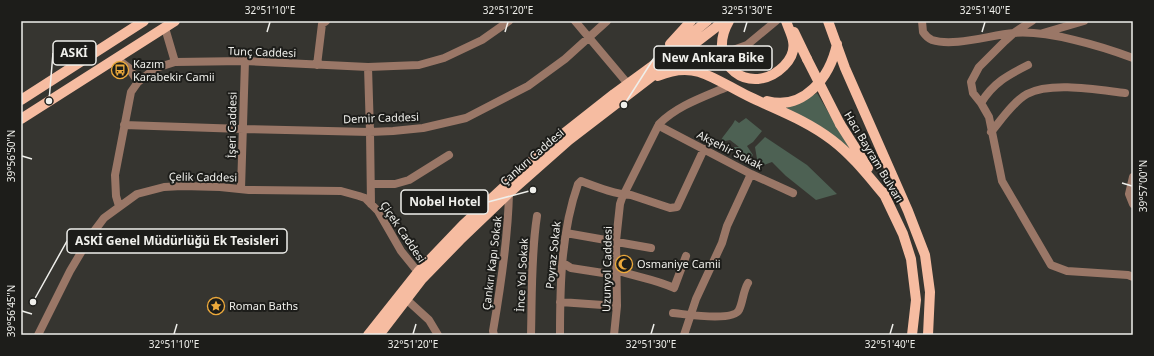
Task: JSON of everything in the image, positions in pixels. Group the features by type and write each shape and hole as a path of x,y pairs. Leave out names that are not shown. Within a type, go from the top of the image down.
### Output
{"main road":[{"path":"21,100 144,21"},
{"path":"21,119 175,21"},
{"path":"651,67 691,21"},
{"name":"Çankırı Caddesi","path":"368,335 418,272 463,225 548,146 651,67 707,21"},
{"name":"Çankırı Caddesi","path":"379,335 422,279 454,246 510,193 569,140 724,21"},
{"path":"728,21 722,36 721,46 726,64 731,70 738,74 756,79 764,79 772,75 786,64 791,57 793,41 787,21"},
{"name":"Hacı Bayram Bulvarı","path":"787,21 840,124 886,197 903,234 911,259 916,300 912,335"},
{"name":"Hacı Bayram Bulvarı","path":"828,21 845,68 908,211 925,256 930,292 928,335"},
{"path":"833,32 835,21"},
{"path":"748,96 772,103 782,103 796,100 806,95 815,88 830,66 837,44"},
{"path":"647,80 669,72 683,70 700,73 796,118 832,140 858,163 886,197"}],"street":[{"name":"Tunç Caddesi","path":"119,206 116,196 114,175 131,92 138,82 156,68 175,62 244,61 368,67 419,65 444,58 482,40 509,21"},
{"path":"575,21 628,84"},
{"name":"Demir Caddesi","path":"124,125 370,132 423,128 466,118 528,86 565,59 607,21"},
{"path":"683,70 684,62 689,58 733,50 746,45 776,21"},
{"path":"922,21 922,32 930,39 945,43 1015,32 1040,34 1086,43 1133,58"},
{"path":"1032,21 1015,32 979,67 971,82 973,93 989,117 1002,182 1051,265 1067,271 1098,272 1128,275 1133,277"},
{"path":"1040,34 1084,21"},
{"path":"317,65 324,22"},
{"path":"165,28 175,62"},
{"path":"117,59 129,68 138,82"},
{"name":"İşeri Caddesi","path":"241,189 244,61"},
{"path":"981,103 988,92 1003,79 1028,65"},
{"path":"368,67 371,204"},
{"name":"Uzunyol Caddesi","path":"614,335 617,306 616,241 620,204 624,195 659,124 668,115 687,104 729,86"},
{"path":"991,132 1007,112 1026,94 1038,89 1061,87 1084,88 1125,93"},
{"name":"Akşehir Sokak","path":"659,124 663,128 751,174 793,193"},
{"path":"624,195 631,195 670,208 677,207 704,149"},
{"path":"370,184 395,184 409,180 449,155"},
{"path":"684,335 696,299 751,174"},
{"path":"1133,177 1129,194 1133,204"},
{"name":"Poyraz Sokak","path":"560,335 560,279 566,233 575,190 581,181 624,195"},
{"name":"Çelik Caddesi","path":"38,335 70,271 92,234 104,218 136,194 164,187 182,186 341,191 359,196 371,204"},
{"name":"Çankırı Kapı Sokak","path":"494,335 506,246 510,209 510,193"},
{"name":"Çiçek Caddesi","path":"371,204 378,211 398,245 418,272"},
{"name":"İnce Yol Sokak","path":"531,335 532,286 537,216"},
{"path":"566,233 651,248"},
{"path":"563,263 571,268 616,272 652,279 674,288 686,256"},
{"path":"673,313 719,317 734,315 739,311 748,283"},
{"path":"406,299 429,320 438,335"},
{"path":"560,302 617,306"}],"green space":[{"path":"817,93 853,154 784,108 801,102"},
{"path":"746,118 762,131 753,142 747,146 753,155 750,158 735,153 734,147 739,147 730,140 720,142 735,120 739,123"},
{"path":"765,137 807,165 837,194 816,200 786,176 772,162 764,165 757,159 755,147"}],"place":[{"name":"Kazım Karabekir Camii","path":"120,70"},
{"name":"ASKİ","path":"49,101"},
{"name":"New Ankara Bike","path":"624,105"},
{"name":"Nobel Hotel","path":"533,190"},
{"name":"Osmaniye Camii","path":"624,264"},
{"name":"ASKİ Genel Müdürlüğü Ek Tesisleri","path":"33,302"},
{"name":"Roman Baths","path":"216,306"}]}
